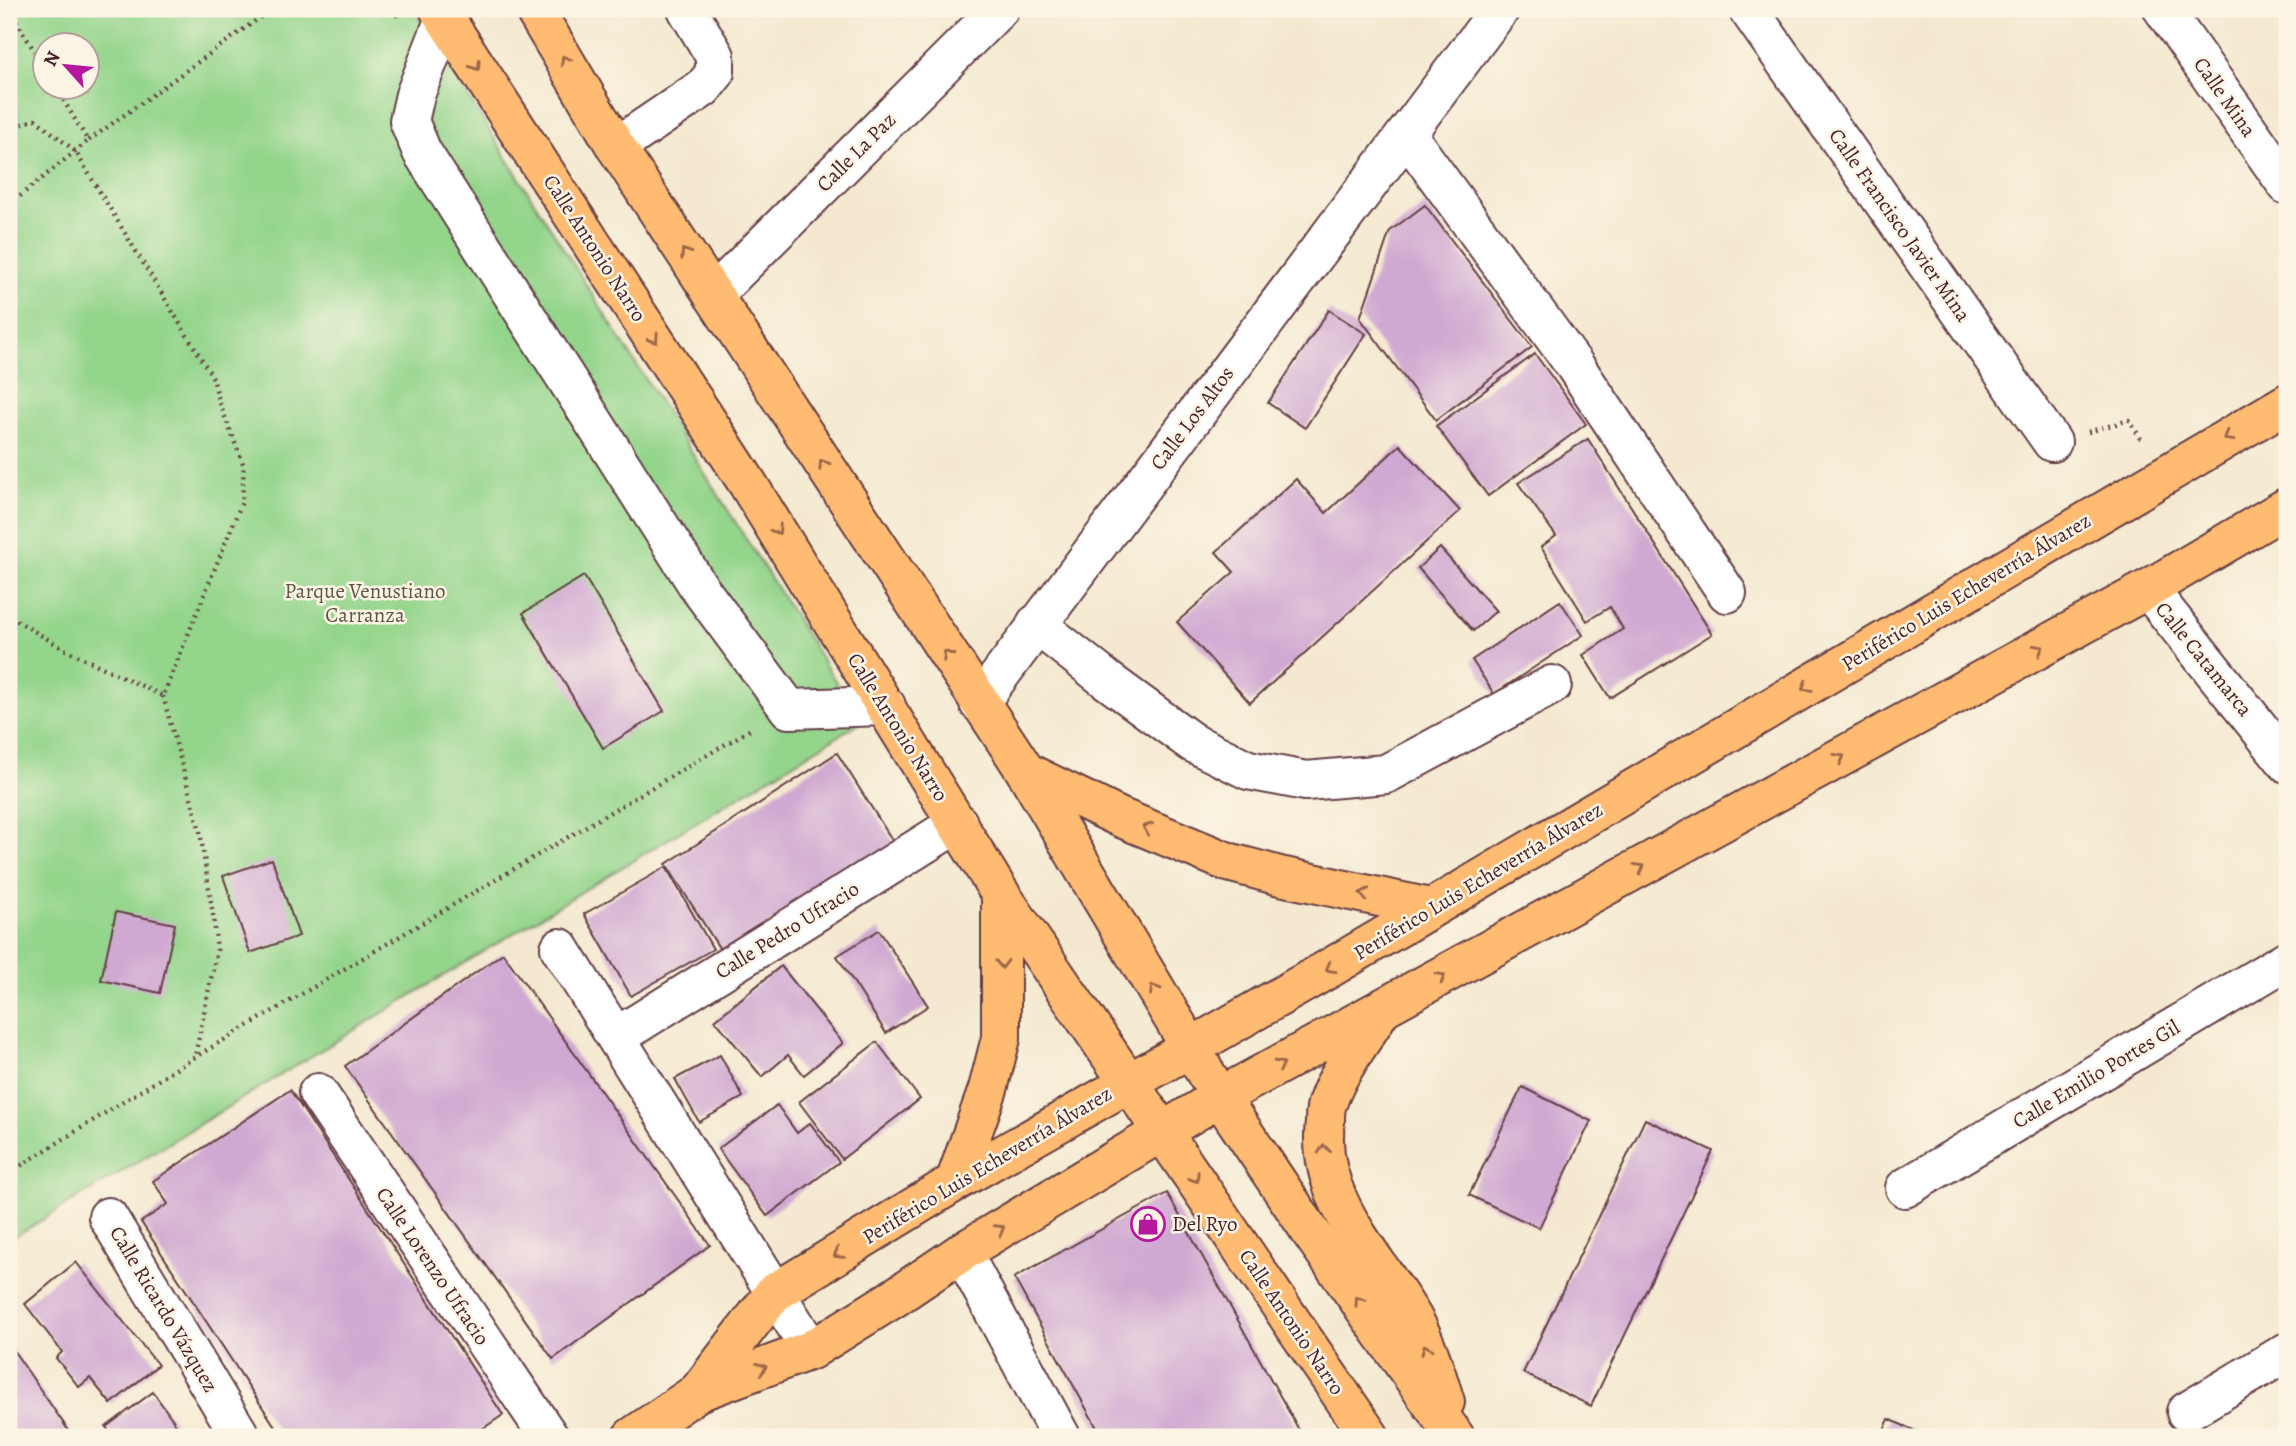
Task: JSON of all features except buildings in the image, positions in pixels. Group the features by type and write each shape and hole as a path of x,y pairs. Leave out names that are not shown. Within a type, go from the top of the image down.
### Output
{"main road":[{"path":"534,9 616,147 1026,772 1220,1097 1312,1234 1455,1437"},
{"name":"Calle Antonio Narro","path":"442,14 748,484 1001,895 1370,1437"},
{"name":"Periférico Luis Echeverría Álvarez","path":"698,1392 774,1293 955,1182 1431,908 2287,402"},
{"name":"Periférico Luis Echeverría Álvarez","path":"632,1437 698,1392 811,1350 962,1252 1220,1097 2148,589 2287,507"},
{"path":"1026,772 1119,817 1228,862 1280,876 1431,908"},
{"path":"955,1182 988,1089 1001,1038 1001,895"},
{"path":"1381,1010 1327,1102 1322,1139 1326,1170 1341,1209 1413,1319 1436,1370 1455,1437"}],"street":[{"path":"616,147 703,88 715,73 715,56 687,9"},
{"name":"Calle La Paz","path":"713,295 999,9"},
{"name":"Calle Los Altos","path":"979,703 1500,9"},
{"name":"Calle Francisco Javier Mina","path":"1748,9 2052,442"},
{"name":"Calle Mina","path":"2163,9 2287,185"},
{"path":"442,14 409,121 422,152 700,589 789,709 886,706"},
{"path":"1407,135 1575,366 1727,593"},
{"name":"Calle Catamarca","path":"2148,589 2287,763"},
{"path":"1036,624 1193,743 1248,770 1306,781 1386,774 1552,685"},
{"name":"Calle Pedro Ufracio","path":"616,1037 958,823"},
{"path":"560,948 811,1350"},
{"name":"Calle Emilio Portes Gil","path":"1905,1188 2287,960"},
{"name":"Calle Lorenzo Ufracio","path":"318,1093 549,1437"},
{"name":"Calle Ricardo Vázquez","path":"108,1217 241,1437"},
{"path":"962,1252 1061,1437"},
{"path":"2186,1412 2287,1352"}],"path":[{"path":"9,9 32,47"},
{"path":"9,205 88,141 272,9"},
{"path":"64,102 88,141"},
{"path":"9,130 35,119 75,151 213,378 244,466 242,502 163,696 200,831 215,921 217,950 195,1057"},
{"path":"2052,442 2129,420 2164,475"},
{"path":"9,616 64,649 163,696"},
{"path":"9,1173 195,1057 740,735 789,709"}],"green space":[{"name":"Parque Venustiano Carranza","path":"9,9 413,9 861,722 9,1240"}],"place":[{"name":"Del Ryo","path":"1148,1224"}]}
